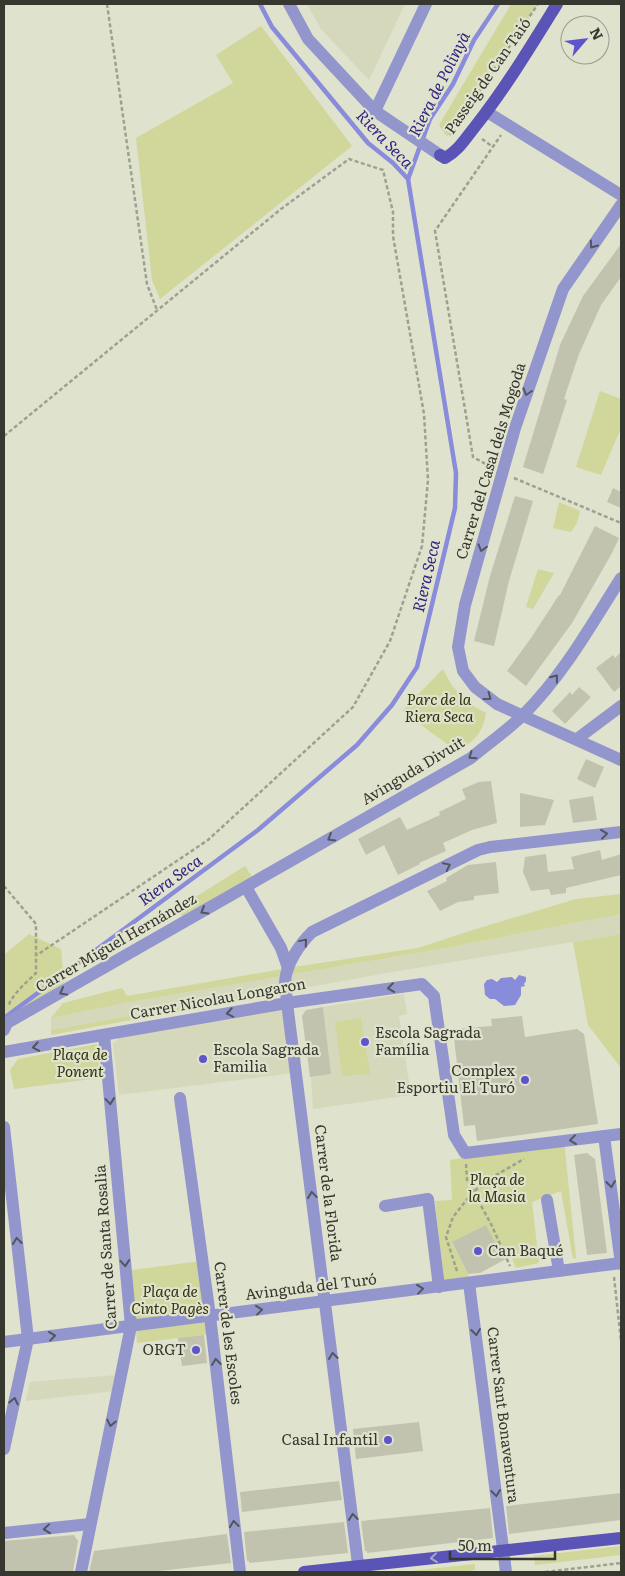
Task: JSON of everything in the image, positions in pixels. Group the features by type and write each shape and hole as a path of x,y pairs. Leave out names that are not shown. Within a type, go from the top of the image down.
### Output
{"main road":[{"name":"Passeig de Can Taió","path":"440,155 445,158 454,153 487,112 557,4"},
{"path":"304,1572 359,1569 621,1538"}],"street":[{"path":"289,4 308,39 375,111 440,155"},
{"path":"375,111 426,4"},
{"path":"487,112 621,195"},
{"name":"Carrer del Casal dels Mogoda","path":"621,205 563,289 515,428 465,606 458,647 463,671 475,687 497,704 621,760"},
{"name":"Avinguda Divuit","path":"246,887 471,758 523,715 566,664 621,578"},
{"path":"577,739 621,706"},
{"path":"288,968 301,943 312,932 478,850 621,832"},
{"path":"246,887 281,948 288,968"},
{"name":"Carrer Miguel Hernández","path":"5,1026 246,887"},
{"name":"Carrer de la Florida","path":"288,968 285,981 359,1569"},
{"name":"Carrer Nicolau Longaron","path":"4,1052 288,1003 422,984 434,996 454,1135 465,1153 532,1145"},
{"name":"Carrer de Santa Rosalia","path":"81,1572 131,1326 104,1035"},
{"name":"Carrer de les Escoles","path":"180,1098 210,1316 240,1572"},
{"path":"4,1127 28,1339 4,1449"},
{"path":"532,1145 621,1134"},
{"path":"604,1136 620,1263"},
{"path":"386,1206 428,1199 439,1287"},
{"path":"547,1200 559,1271"},
{"name":"Avinguda del Turó","path":"4,1342 620,1263"},
{"name":"Carrer Sant Bonaventura","path":"465,1284 506,1572"},
{"path":"4,1533 90,1524"}],"path":[{"path":"107,4 147,284 157,310"},
{"path":"440,155 454,129 538,4"},
{"path":"507,124 435,231 472,457 503,473 621,523"},
{"path":"4,436 281,209 349,159 383,170 394,212 393,236 424,414 428,480 422,546 390,641 353,708 208,840 37,956"},
{"path":"4,886 36,924 37,956 36,972 9,1003 5,1026"},
{"path":"4,1002 9,1003"},
{"path":"465,1284 446,1237 453,1217 474,1192 491,1178 534,1154 532,1145"},
{"path":"465,1157 467,1180 491,1224 515,1277"},
{"path":"620,1263 614,1281 621,1341"},
{"path":"545,1572 621,1563"}],"shaded area":[{"path":"307,4 405,4 369,80 321,29"},
{"path":"621,914 621,934 265,995 264,992 51,1030 51,1018 130,1002 440,949"},
{"name":"Escola Sagrada Família","path":"404,994 407,1014 399,1016 411,1095 313,1109 311,1077 331,1074 323,1007"},
{"name":"Escola Sagrada Familia","path":"281,1008 293,1073 119,1095 113,1044 119,1038"},
{"path":"117,1375 114,1391 26,1401 30,1382"}],"green space":[{"path":"511,4 538,4 447,137 439,125"},
{"path":"261,26 352,146 160,299 152,280 136,138 233,83 216,55"},
{"path":"600,391 621,399 621,428 601,475 576,467"},
{"path":"559,502 580,511 577,523 571,532 553,528"},
{"path":"538,569 554,573 533,609 526,607"},
{"name":"Parc de la Riera Seca","path":"443,669 451,684 460,695 486,713 480,732 458,752 402,711"},
{"path":"245,866 253,878 183,919 178,908"},
{"path":"621,894 621,914 440,949 130,1002 51,1018 63,1003 122,988 127,996 418,948 576,899"},
{"path":"29,934 61,949 64,983 4,1023 4,955"},
{"path":"621,934 621,1068 588,1025 573,942"},
{"path":"264,992 265,995 51,1035 51,1030"},
{"path":"361,1018 370,1074 342,1076 335,1022"},
{"name":"Plaça de Ponent","path":"97,1044 100,1078 14,1089 10,1070 18,1059"},
{"name":"Plaça de la Masia","path":"564,1141 576,1258 573,1259 561,1191 532,1202 539,1263 516,1268 511,1256 504,1260 486,1225 452,1243 470,1278 443,1280 435,1201 452,1200 450,1160"},
{"name":"Plaça de Cinto Pagès","path":"201,1261 211,1334 137,1343 132,1270"},
{"path":"621,1546 621,1555 535,1565 534,1556"},
{"path":"475,1564 475,1570 460,1572 401,1572"}],"water":[{"path":"519,975 526,977 526,981 525,986 521,987 521,995 515,1005 504,1006 495,999 490,999 485,995 484,984 487,980 492,979 497,982 501,978 512,977 515,980"}],"building":[{"path":"621,244 621,277 601,305 579,354 564,399 567,400 543,474 523,467 560,345 583,296"},
{"path":"613,488 621,492 621,508 607,502"},
{"path":"515,496 533,501 509,581 494,646 474,641 490,576"},
{"path":"595,526 619,538 572,623 526,686 507,671 560,595"},
{"path":"621,652 621,686 614,692 596,668 613,655 615,658"},
{"path":"579,687 591,697 565,724 552,711 570,692 572,695"},
{"path":"586,759 604,767 595,788 577,779"},
{"path":"491,781 497,823 472,830 443,843 446,851 398,875 384,845 366,855 358,839 400,817 407,830 440,815 439,812 466,799 462,789 479,782"},
{"path":"520,793 554,800 545,825 520,827"},
{"path":"593,796 597,820 573,823 569,800"},
{"path":"600,850 602,860 621,854 621,875 566,888 566,893 551,895 549,889 531,891 523,872 525,857 546,854 548,872 574,869 571,857"},
{"path":"496,862 499,893 474,896 474,900 458,902 440,911 427,891 447,881 446,878 468,865"},
{"path":"323,1007 331,1074 310,1077 302,1016 306,1010"},
{"name":"Complex Esportiu El Turó","path":"522,1016 525,1037 577,1029 584,1034 598,1124 477,1141 475,1125 464,1126 453,1029 492,1026 491,1019"},
{"path":"587,1153 595,1159 607,1253 587,1255 574,1155"},
{"name":"Can Baqué","path":"486,1225 504,1260 480,1273 468,1274 452,1242"},
{"name":"ORGT","path":"204,1335 207,1363 182,1366 178,1338"},
{"name":"Casal Infantil","path":"419,1422 423,1451 356,1459 353,1429"},
{"path":"339,1481 342,1500 242,1512 240,1492"},
{"path":"621,1493 621,1520 509,1534 506,1506"},
{"path":"490,1508 493,1538 367,1553 365,1551 361,1521"},
{"path":"344,1522 348,1553 249,1563 247,1561 244,1532"},
{"path":"227,1534 231,1563 150,1572 89,1572 94,1551"},
{"path":"74,1535 78,1541 73,1572 4,1572 4,1541"}],"waterway":[{"name":"Riera Seca","path":"4,1018 258,830 357,745 392,705 417,667 455,508 456,473 408,179 393,163 368,143 272,27 260,4"},
{"name":"Riera de Polinyà","path":"408,179 430,119 453,84 474,40 498,4"}],"place":[{"name":"Escola Sagrada Família","path":"365,1042"},
{"name":"Escola Sagrada Familia","path":"203,1059"},
{"name":"Complex Esportiu El Turó","path":"525,1080"},
{"name":"Can Baqué","path":"478,1251"},
{"name":"ORGT","path":"196,1350"},
{"name":"Casal Infantil","path":"388,1440"}]}
